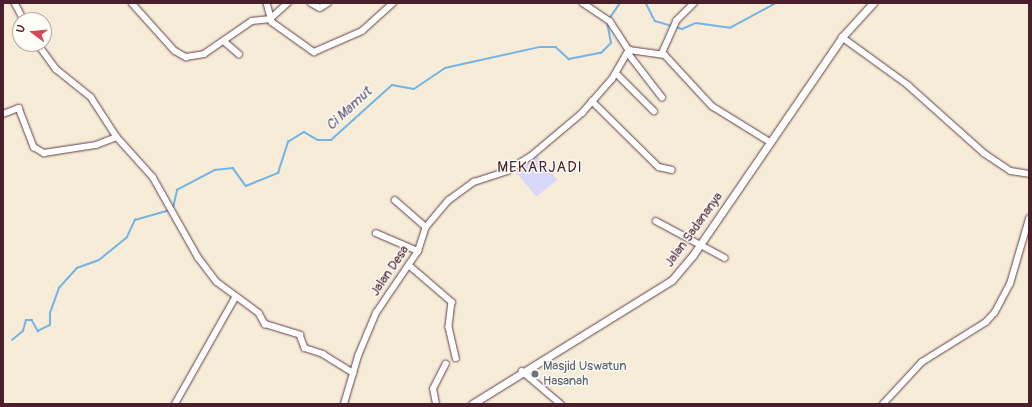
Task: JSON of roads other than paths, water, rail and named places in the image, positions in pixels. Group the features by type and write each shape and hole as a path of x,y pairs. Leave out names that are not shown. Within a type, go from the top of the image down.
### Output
{"street":[{"path":"15,3 20,12"},
{"path":"132,3 181,56 204,54 252,22 270,19 288,3"},
{"path":"267,3 270,19 302,46 318,52 362,31 393,3"},
{"path":"311,3 320,8 328,3"},
{"path":"584,3 608,20 628,52 662,97"},
{"path":"662,53 674,26 694,3"},
{"name":"Jalan Sadananya","path":"472,404 522,371 665,285 700,244 842,37 873,3"},
{"path":"842,37 908,85 984,153 1011,171 1029,174"},
{"path":"224,41 239,54"},
{"path":"44,52 56,69 91,97 117,136 153,177 173,208 206,270 235,298 259,313 265,324 301,335 305,348 324,354 353,373"},
{"path":"628,52 662,53 712,106 770,142"},
{"name":"Jalan Desa","path":"344,404 353,373 376,312 418,251 426,227 449,200 474,182 507,171 531,156 592,101 616,73 628,52"},
{"path":"616,73 654,111"},
{"path":"592,101 659,167 672,170"},
{"path":"3,114 19,108 34,147 44,153 96,145 117,136"},
{"path":"394,200 426,227"},
{"path":"883,404 922,362 986,322 995,312 1010,284 1029,219"},
{"path":"656,221 725,258"},
{"path":"376,232 418,251"},
{"path":"409,265 452,302 449,327 456,358"},
{"path":"174,404 235,298"},
{"path":"436,404 432,392 446,364"},
{"path":"522,371 561,404"}],"waterway":[{"name":"Ci Mamut","path":"609,19 620,3"},
{"name":"Ci Mamut","path":"646,3 655,21 672,26"},
{"name":"Ci Mamut","path":"676,27 682,29 696,23 730,28 776,3"},
{"name":"Ci Mamut","path":"173,208 177,190 215,170 233,168 246,186 278,173 288,142 304,132 318,140 331,140 392,85 414,89 445,68 540,47 556,47 569,59 601,53 611,43 607,22"},
{"name":"Ci Mamut","path":"12,340 23,331 26,320 32,320 38,331 50,325 50,313 59,288 77,268 99,260 127,237 135,220 170,210"}],"place":[{"name":"Masjid Uswatun Hasanah","path":"535,374"}],"district":[{"name":"MEKARJADI","path":"540,168"}]}
